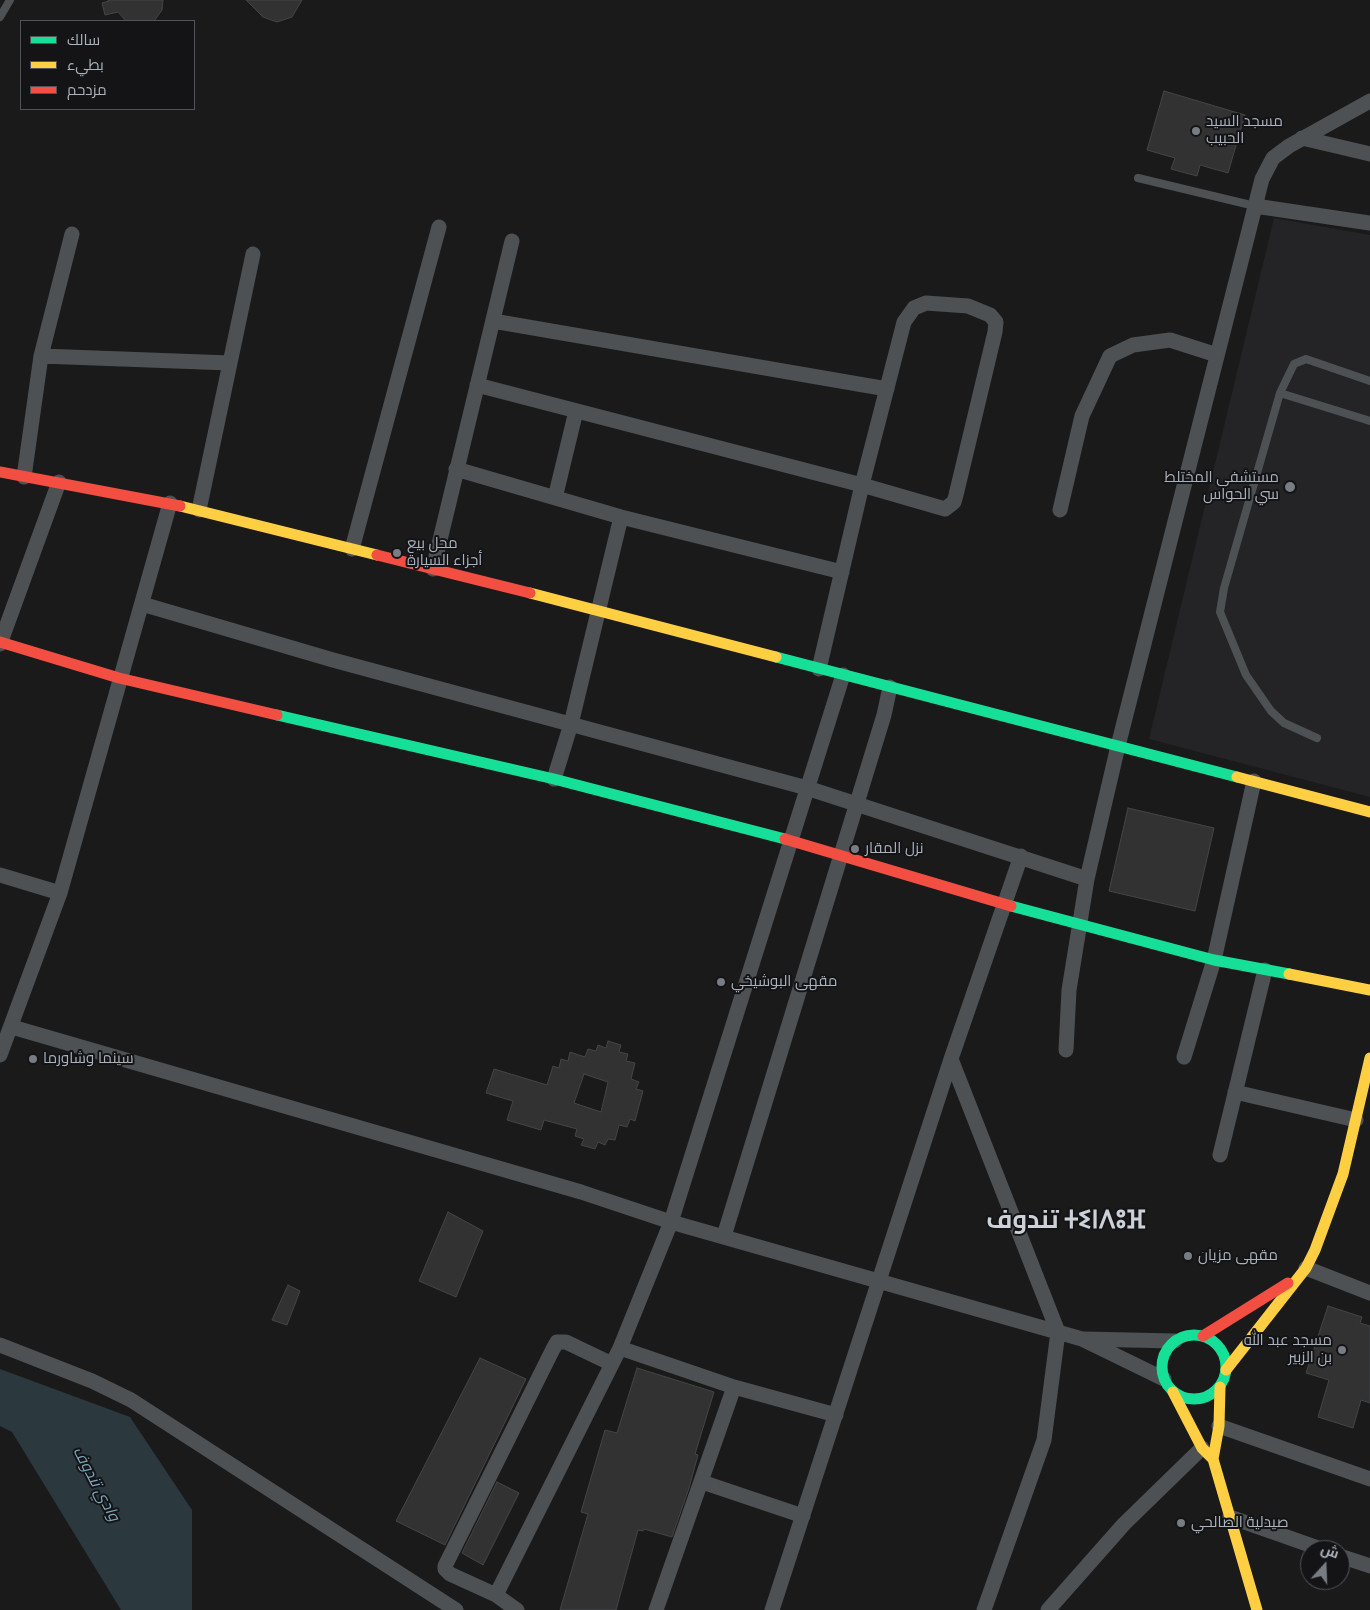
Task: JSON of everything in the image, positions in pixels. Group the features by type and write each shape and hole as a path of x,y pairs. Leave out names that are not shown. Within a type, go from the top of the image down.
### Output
{"main road":[{"path":"0,472 170,503 600,611 1370,812"},
{"path":"0,642 119,678 554,779 842,854 1006,905 1214,960 1370,990"},
{"path":"1208,1454 1219,1426 1220,1387 1226,1370 1303,1272 1343,1174 1356,1120 1367,1094 1370,1058"},
{"path":"1257,1610 1230,1517 1208,1454 1164,1379 1161,1368 1163,1358 1175,1341 1184,1336 1203,1336 1303,1272"},
{"path":"1203,1336 1218,1346 1223,1353 1226,1370"},
{"path":"1173,1392 1192,1400 1203,1398 1220,1387"}],"street":[{"path":"1066,1050 1069,990 1078,925 1088,879 1118,746 1262,179 1273,158 1302,138 1370,101"},
{"path":"1302,138 1370,154"},
{"path":"1255,206 1370,224"},
{"path":"352,549 439,227"},
{"path":"24,477 41,356 72,234"},
{"path":"433,569 512,241"},
{"path":"198,510 253,254"},
{"path":"477,385 862,485 945,509 951,506 956,495 996,322 990,315 968,306 926,303 914,308 904,322 862,485 819,669"},
{"path":"492,321 887,389"},
{"path":"1060,510 1082,416 1110,356 1133,345 1170,340 1217,355"},
{"path":"41,356 230,363"},
{"path":"555,498 576,411"},
{"path":"456,469 621,517 842,572"},
{"path":"0,642 59,482"},
{"path":"0,1055 12,1027 60,893 119,678 170,503"},
{"path":"554,779 571,724 600,611 621,517"},
{"path":"142,604 333,660 808,788 1088,879"},
{"path":"496,1595 620,1348 671,1222 843,675"},
{"path":"724,1236 842,854 884,715 890,687"},
{"path":"1184,1057 1214,960 1254,781"},
{"path":"772,1610 951,1059 1006,905 1021,856"},
{"path":"0,875 60,893"},
{"path":"1220,1155 1265,970"},
{"path":"12,1027 581,1192 671,1222 1082,1339 1164,1379"},
{"path":"951,1059 1058,1332 1044,1440 984,1610"},
{"path":"1235,1092 1356,1120"},
{"path":"1303,1272 1370,1293"},
{"path":"1082,1339 1175,1341"},
{"path":"518,1610 496,1595 450,1574 445,1569 445,1566 558,1342 566,1342 612,1364"},
{"path":"0,1346 92,1381 131,1400 456,1610"},
{"path":"620,1348 734,1387 836,1414"},
{"path":"656,1610 734,1387"},
{"path":"1219,1426 1370,1479"},
{"path":"1048,1610 1124,1524 1208,1454"},
{"path":"702,1482 803,1516"},
{"path":"1230,1517 1300,1542"},
{"path":"1350,1559 1370,1566"}],"lane":[{"path":"0,17 10,0"},
{"path":"1138,178 1255,206"},
{"path":"1317,738 1284,723 1271,711 1246,675 1220,612 1224,588 1280,393 1294,364 1306,359 1370,382"},
{"path":"1280,393 1370,421"}],"shaded area":[{"name":"مستشفى المختلط سي الحواس","path":"1274,218 1370,235 1370,797 1149,739"}],"water":[{"name":"وادي تندوف","path":"0,1369 130,1417 192,1510 192,1610 121,1610 12,1432 0,1426"}],"building":[{"path":"163,0 162,10 155,20 125,20 118,12 105,15 102,3 109,1"},
{"path":"246,0 302,0 292,17 277,22 263,17"},
{"name":"مسجد السيد الحبيب","path":"1164,91 1245,115 1228,173 1200,165 1197,176 1171,169 1175,158 1147,150"},
{"path":"1128,808 1214,828 1195,911 1109,891"},
{"path":"608,1041 621,1045 619,1052 628,1054 626,1061 635,1063 631,1079 639,1082 636,1089 643,1091 635,1121 630,1119 627,1127 619,1125 615,1140 608,1139 605,1145 598,1142 595,1149 581,1145 584,1139 575,1136 577,1129 544,1120 541,1130 507,1120 513,1101 486,1093 494,1069 547,1085 553,1066 559,1068 561,1059 568,1061 570,1052 585,1057 588,1049 596,1051 598,1045 606,1048","holes":["584,1074 608,1082 601,1112 574,1103"]},
{"path":"448,1212 483,1231 456,1297 419,1281"},
{"path":"288,1285 300,1291 287,1325 272,1320"},
{"name":"مسجد عبد الله بن الزبير","path":"1328,1306 1362,1317 1360,1323 1370,1326 1370,1403 1361,1400 1353,1428 1318,1417 1329,1380 1306,1373"},
{"path":"480,1358 526,1379 445,1545 396,1521"},
{"path":"637,1368 714,1392 695,1454 698,1455 689,1488 672,1537 644,1529 643,1531 638,1530 616,1610 560,1610 588,1514 581,1512 605,1430 617,1433"},
{"path":"497,1482 519,1493 483,1565 462,1553"}],"traffic: fast":[{"path":"776,657 1237,777"},
{"path":"277,715 554,779 785,839"},
{"path":"1011,906 1214,960 1289,974"},
{"path":"1188,1335 1200,1335 1217,1344 1224,1355 1226,1367 1224,1379 1217,1390 1200,1399 1188,1399 1176,1394 1167,1385 1162,1373 1162,1361 1167,1349 1176,1340 1188,1335"}],"traffic: slow":[{"path":"180,506 377,555"},
{"path":"530,593 776,657"},
{"path":"1237,777 1370,812"},
{"path":"1289,974 1370,990"},
{"path":"1226,1370 1306,1268 1315,1250 1343,1174 1370,1058"},
{"path":"1213,1459 1219,1426 1220,1387"},
{"path":"1173,1392 1202,1448 1213,1459 1257,1610"}],"traffic: jam":[{"path":"0,472 180,506"},
{"path":"377,555 530,593"},
{"path":"0,642 119,678 277,715"},
{"path":"785,839 1011,906"},
{"path":"1203,1336 1288,1283"}],"place":[{"name":"مسجد السيد الحبيب","path":"1196,131"},
{"name":"مستشفى المختلط سي الحواس","path":"1290,487"},
{"name":"محل بيع أجزاء السيارة","path":"397,553"},
{"name":"نزل المقار","path":"855,849"},
{"name":"مقهى البوشيخي","path":"721,982"},
{"name":"سينما وشاورما","path":"33,1059"},
{"name":"مقهى مزيان","path":"1188,1256"},
{"name":"مسجد عبد الله بن الزبير","path":"1342,1350"},
{"name":"صيدلية الصالحي","path":"1181,1523"}],"district":[{"name":"تندوف ⵜⵉⵏⴷⵓⴼ","path":"1066,1221"}]}
